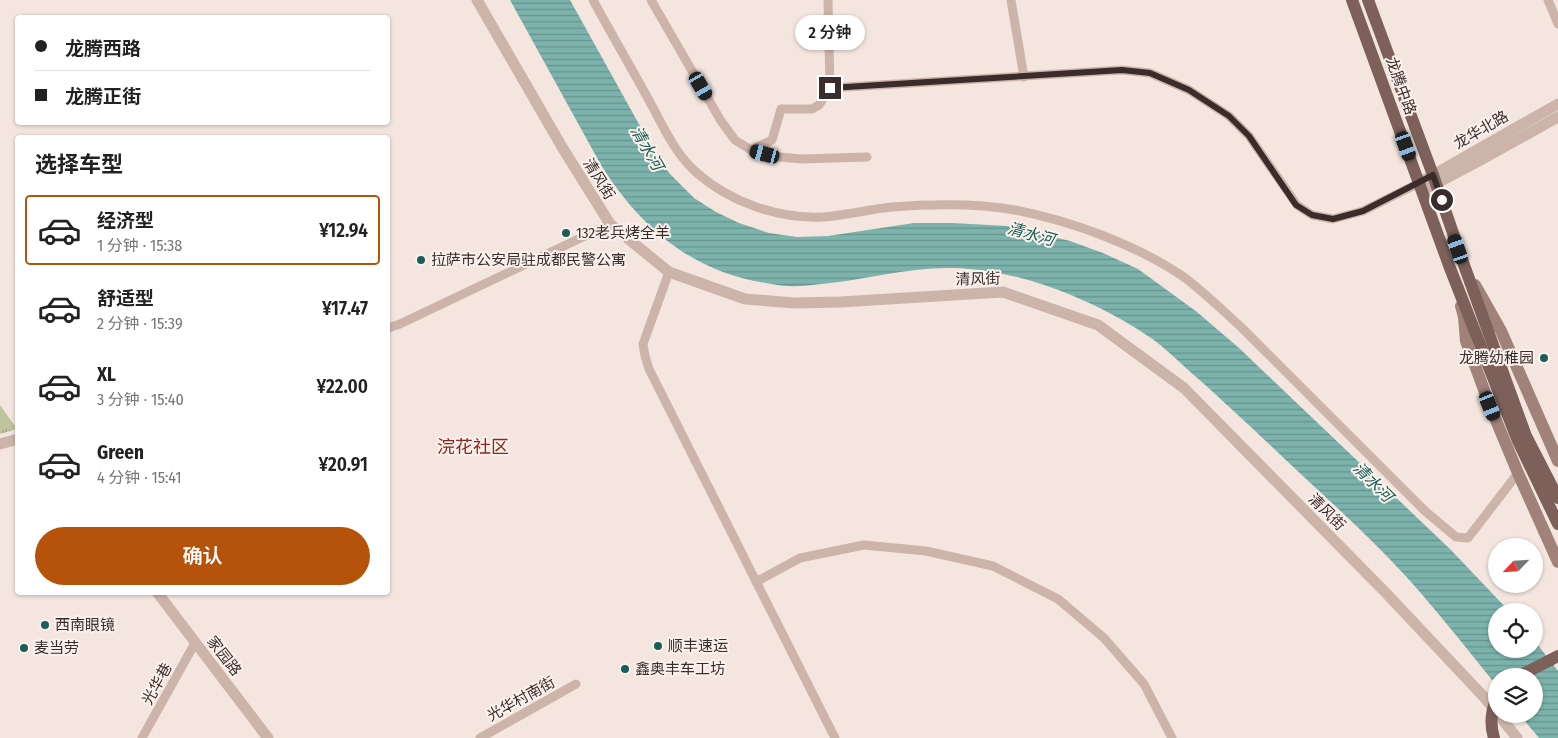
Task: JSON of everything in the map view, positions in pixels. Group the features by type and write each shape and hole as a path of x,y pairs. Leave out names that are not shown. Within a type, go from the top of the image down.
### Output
{"main road":[{"name":"龙腾中路","path":"1352,0 1450,268 1522,438"},
{"name":"龙腾中路","path":"1368,0 1435,179 1522,438"},
{"path":"1464,265 1501,331 1558,461"},
{"path":"1450,268 1464,317 1466,341 1518,473 1558,562"},
{"path":"1522,438 1558,498"},
{"path":"1522,438 1558,524"},
{"path":"1535,668 1558,656"},
{"path":"1492,723 1494,738"}],"street":[{"name":"清风街","path":"478,0 562,147 610,224 669,272 745,299 794,303 1003,292 1098,325 1184,388 1385,592 1488,702"},
{"path":"593,0 676,149 698,174 738,200 799,217 823,217 891,207 968,206 1005,209 1056,221 1106,236 1147,255 1182,276 1227,315 1324,409 1394,481 1456,538 1468,538 1518,473"},
{"path":"651,0 725,127 735,140 751,150 779,158 867,157"},
{"path":"779,158 772,148 772,140 781,109 812,109 819,105 830,88 828,0"},
{"path":"1011,0 1024,77"},
{"path":"1548,0 1558,24"},
{"path":"830,88 1122,70 1150,73 1189,90 1229,116 1249,136 1296,205 1312,215 1333,219 1363,211 1421,187"},
{"name":"龙华北路","path":"1421,187 1558,104"},
{"name":"龙华北路","path":"1435,179 1479,161 1558,118"},
{"path":"751,150 772,140"},
{"path":"390,327 610,224"},
{"path":"669,272 643,344 649,369 835,738"},
{"path":"0,444 15,440"},
{"path":"756,582 800,558 864,545 926,551 993,566 1058,599 1104,638 1144,684 1172,738"},
{"name":"家园路","path":"159,595 268,738"},
{"name":"光华巷","path":"142,738 195,643"},
{"name":"光华村南街","path":"480,738 576,684"},
{"name":"清风街","path":"1505,723 1517,738"}],"green space":[{"path":"0,405 15,426 15,430 0,434"}],"water":[{"name":"清水河","path":"510,0 570,0 660,162 694,198 716,212 739,223 769,233 797,237 828,236 914,223 1007,226 1070,241 1138,269 1197,312 1239,348 1450,549 1488,589 1488,593 1492,593 1501,603 1488,603 1488,658 1543,658 1543,652 1558,671 1558,738 1539,738 1526,723 1543,723 1543,668 1488,668 1488,675 1419,591 1365,534 1167,350 1144,333 1114,315 1043,285 1014,276 968,269 936,268 796,286 766,283 739,277 714,269 670,243 633,208 601,165"}],"place":[{"name":"132老兵烤全羊","path":"566,233"},
{"name":"拉萨市公安局驻成都民警公寓","path":"421,260"},
{"name":"龙腾幼稚园","path":"1544,358"},
{"name":"西南眼镜","path":"45,625"},
{"name":"顺丰速运","path":"658,646"},
{"name":"麦当劳","path":"24,648"},
{"name":"鑫奥丰车工坊","path":"625,669"}],"district":[{"name":"浣花社区","path":"473,447"}],"route":[{"path":"830,88 1122,70 1150,73 1189,90 1229,116 1249,136 1296,205 1312,215 1333,219 1363,211 1433,175 1442,200"}]}
